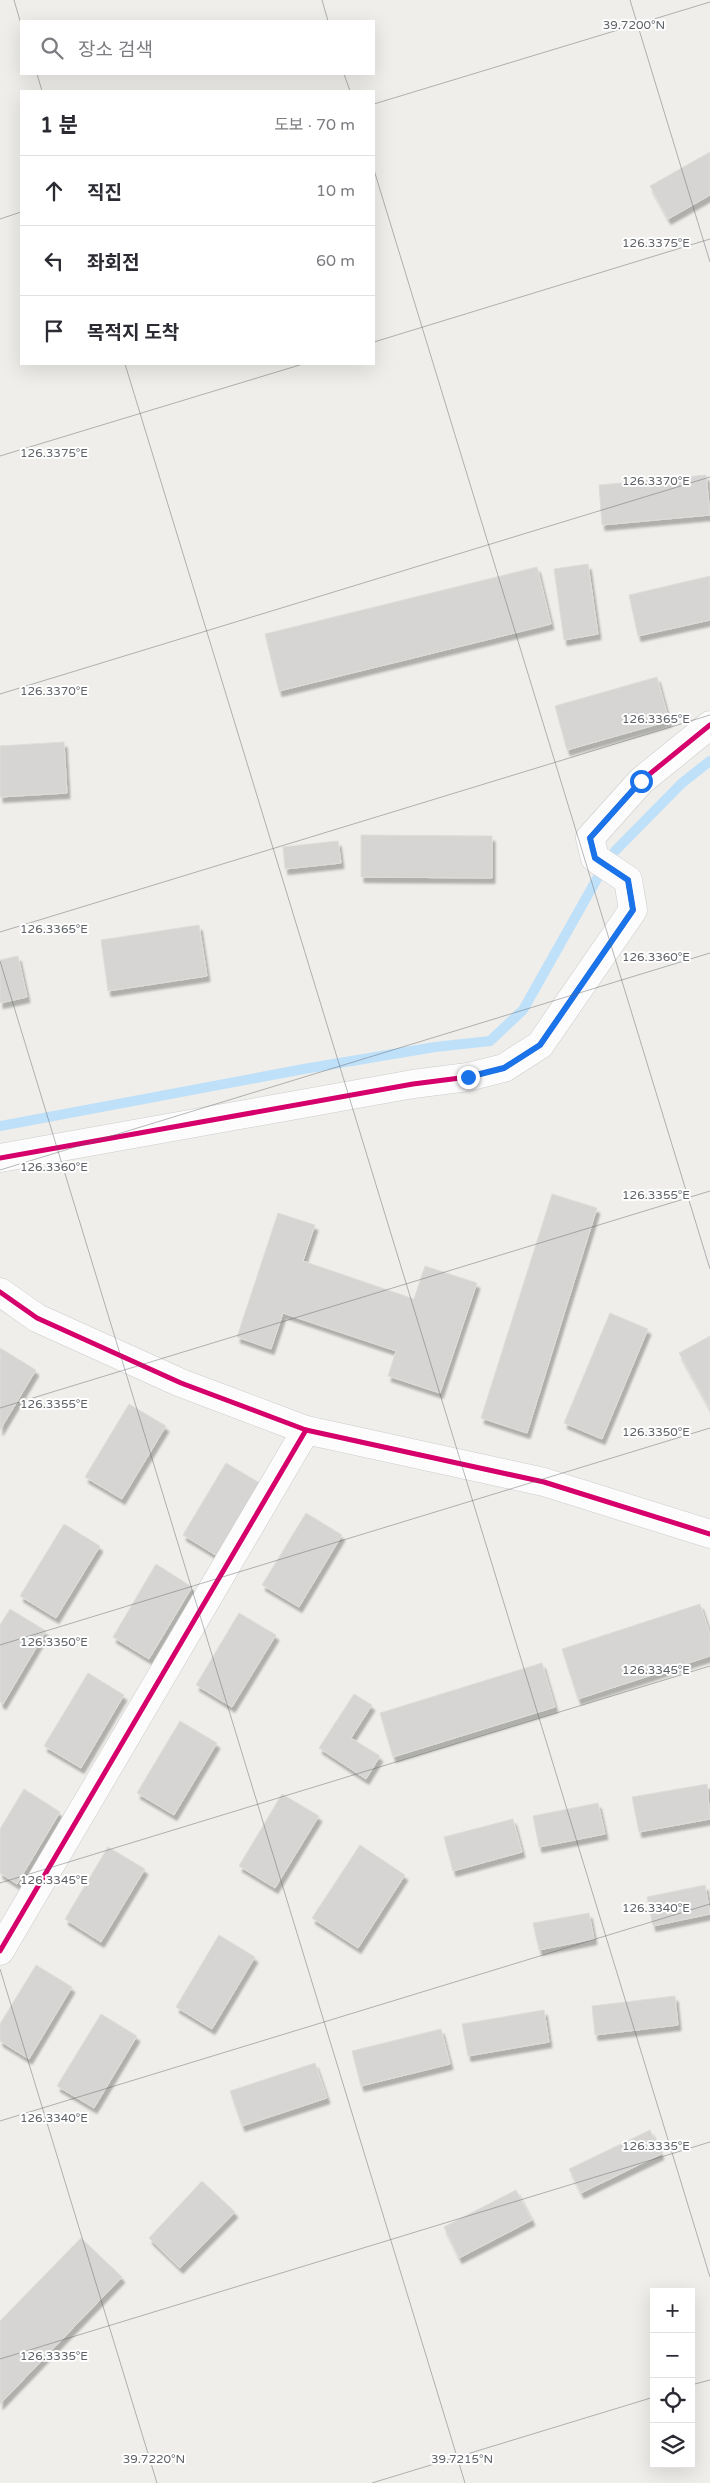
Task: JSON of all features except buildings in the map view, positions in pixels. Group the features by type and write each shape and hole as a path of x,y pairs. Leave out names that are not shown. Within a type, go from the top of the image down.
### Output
{"street":[{"path":"0,1158 413,1084 468,1077 504,1068 540,1045 633,910 628,880 595,858 590,838 641,781 710,725"},
{"path":"0,1292 38,1318 181,1383 306,1430 544,1482 710,1534"},
{"path":"0,1952 306,1430"}],"waterway":[{"path":"615,851 682,783 710,761"},
{"path":"0,1126 304,1069 435,1047 490,1041 523,1010 598,877"}],"cycle path":[{"path":"0,1158 413,1084 468,1077 504,1068 540,1045 633,910 628,880 595,858 590,838 641,781 710,725"},
{"path":"0,1292 37,1318 181,1383 306,1430 544,1482 710,1534"},
{"path":"0,1951 306,1430"}],"route":[{"path":"468,1077 504,1068 540,1045 633,910 628,880 595,858 590,838 641,781"}]}
